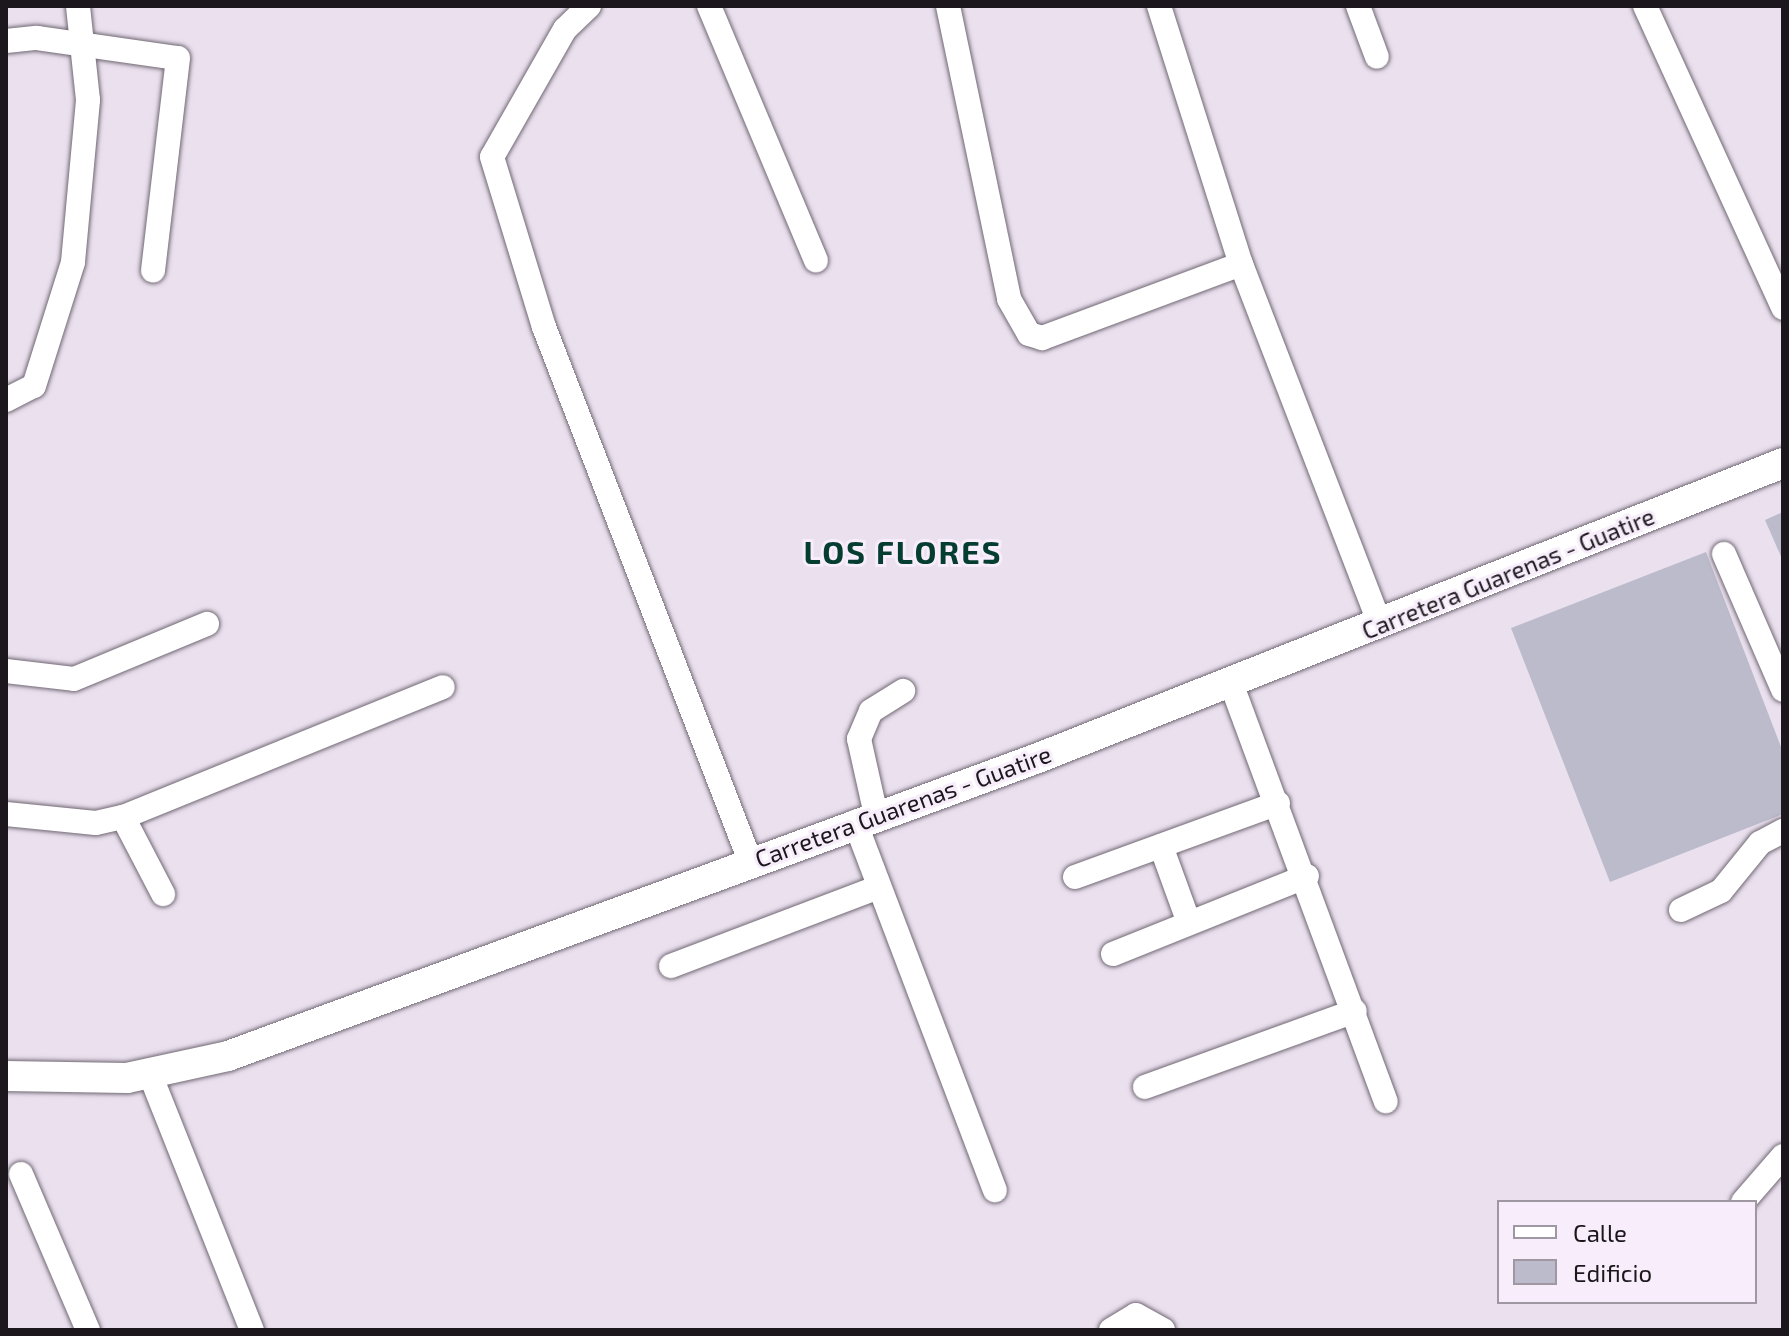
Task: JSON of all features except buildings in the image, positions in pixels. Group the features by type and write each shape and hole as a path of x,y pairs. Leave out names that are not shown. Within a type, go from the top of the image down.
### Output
{"main road":[{"name":"Carretera Guarenas - Guatire","path":"6,1076 77,1081 150,1074 228,1056 1231,683 1783,463"}],"street":[{"path":"6,392 6,400 34,386 68,289 88,100 78,6"},
{"path":"589,6 565,29 492,157 544,327 750,861"},
{"path":"709,6 816,260"},
{"path":"948,6 1009,299 1029,334 1042,338 1241,264"},
{"path":"1159,6 1241,264 1380,624"},
{"path":"1358,6 1377,57"},
{"path":"1645,6 1783,308"},
{"path":"6,41 37,38 178,58 153,271"},
{"path":"1724,554 1783,690"},
{"path":"6,671 74,679 207,624"},
{"path":"1231,683 1307,876 1386,1101"},
{"path":"6,814 96,823 123,817 443,687"},
{"path":"903,691 871,711 859,739 866,818 879,887 995,1190"},
{"path":"1075,877 1278,803"},
{"path":"123,817 163,894"},
{"path":"1681,910 1721,891 1760,843 1783,831"},
{"path":"1161,846 1189,923"},
{"path":"1113,954 1307,876"},
{"path":"671,966 879,887"},
{"path":"1145,1087 1355,1011"},
{"path":"150,1074 252,1330"},
{"path":"1745,1200 1783,1156"},
{"path":"21,1174 88,1330"},
{"path":"1111,1330 1136,1315 1163,1330"}],"district":[{"name":"LOS FLORES","path":"903,551"}]}
